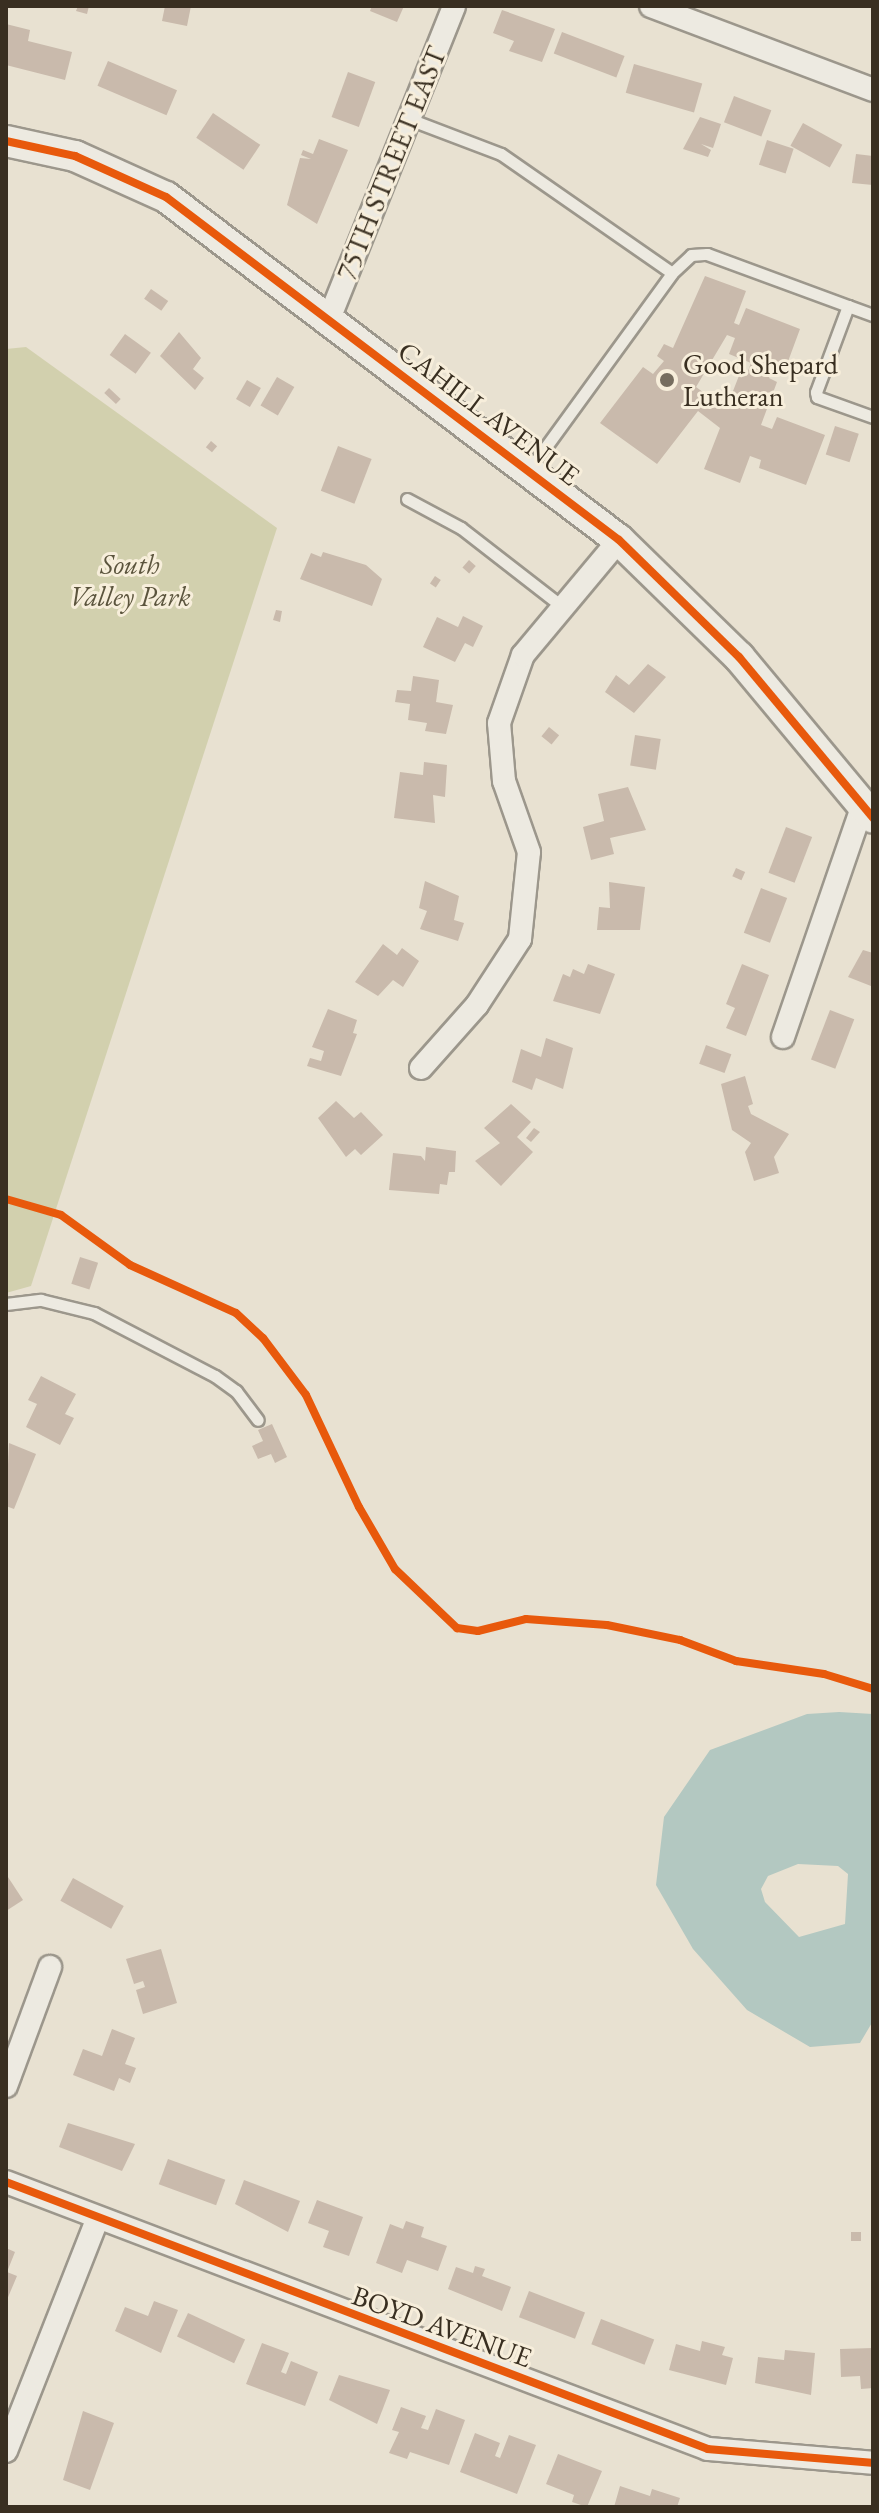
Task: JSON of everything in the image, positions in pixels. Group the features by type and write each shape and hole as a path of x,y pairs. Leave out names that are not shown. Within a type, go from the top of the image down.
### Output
{"street":[{"name":"75TH STREET EAST","path":"329,319 454,6"},
{"path":"651,6 873,90"},
{"name":"CAHILL AVENUE","path":"6,141 75,156 166,197 619,540 739,657 868,813"},
{"path":"421,1068 477,1005 520,939 529,852 504,781 499,723 523,655 619,540"},
{"path":"783,1037 868,813"},
{"path":"6,2086 50,1967"},
{"name":"BOYD AVENUE","path":"6,2182 97,2220 708,2449 873,2463"},
{"path":"6,2451 97,2220"}],"lane":[{"path":"409,119 501,154 672,273"},
{"path":"528,471 672,273 691,255 707,254 873,315"},
{"path":"848,306 816,392 817,397 873,417"},
{"path":"407,499 461,528 563,607"},
{"path":"6,1304 41,1300 94,1313 215,1376 236,1391 258,1420"}],"green space":[{"name":"South Valley Park","path":"26,347 277,528 31,1286 6,1293 6,349"}],"water":[{"path":"807,1714 873,1714 873,2021 860,2043 810,2047 747,2010 693,1949 656,1885 664,1817 710,1750","holes":["798,1864 838,1866 848,1874 845,1924 799,1937 765,1902 761,1889 768,1876"]}],"building":[{"path":"78,6 89,6 87,14 76,11"},
{"path":"165,6 191,6 187,26 162,21"},
{"path":"372,6 404,6 397,22 370,11"},
{"path":"502,10 555,29 542,62 509,51 514,41 493,33"},
{"path":"6,24 30,30 28,41 72,52 65,80 6,65"},
{"path":"562,32 625,56 616,77 554,53"},
{"path":"108,61 177,90 166,115 97,86"},
{"path":"634,64 702,84 694,112 626,93"},
{"path":"348,72 375,82 359,127 332,117"},
{"path":"734,96 771,110 761,136 724,122"},
{"path":"213,113 260,145 243,170 196,138"},
{"path":"700,117 721,124 713,148 701,144 711,150 708,157 683,149"},
{"path":"803,123 842,145 830,168 790,146"},
{"path":"319,139 348,150 317,224 287,205 300,158 311,159 301,155 303,150 313,154"},
{"path":"767,140 794,149 786,173 759,165"},
{"path":"856,154 873,156 873,185 852,183"},
{"name":"Good Shepard Lutheran","path":"705,276 746,291 734,323 739,325 746,308 800,329 783,375 772,371 769,378 777,382 761,425 772,429 777,417 825,435 806,485 759,468 761,460 750,456 740,483 704,469 720,428 698,411 657,464 600,423 643,367 653,374 664,361 657,356 664,344 673,348","holes":["727,335 735,338 729,354 751,363 748,371 742,368 726,409 696,387"]},
{"path":"151,289 168,301 161,311 144,299"},
{"path":"179,332 201,358 193,369 204,378 195,390 160,356"},
{"path":"125,334 151,353 136,374 110,355"},
{"path":"277,377 294,387 278,416 260,406"},
{"path":"247,380 261,388 250,407 236,399"},
{"path":"109,388 121,399 116,404 104,393"},
{"path":"835,426 859,434 850,462 826,455"},
{"path":"211,441 217,446 212,452 206,447"},
{"path":"338,446 372,459 354,504 321,491"},
{"path":"323,552 366,565 382,579 372,606 300,579 311,553 321,557"},
{"path":"469,560 476,566 469,573 462,568"},
{"path":"435,576 441,580 436,587 430,583"},
{"path":"276,610 282,611 280,622 273,620"},
{"path":"463,616 483,626 473,647 465,643 455,662 423,647 437,617 458,627"},
{"path":"648,664 666,677 634,713 605,692 616,675 629,685"},
{"path":"413,676 439,680 436,702 453,705 446,734 425,731 427,723 408,720 410,704 395,702 397,690 411,691"},
{"path":"549,727 559,735 552,745 541,736"},
{"path":"635,735 661,739 656,770 630,766"},
{"path":"424,762 447,765 445,797 433,795 435,823 394,818 400,772 423,775"},
{"path":"628,787 646,830 610,838 614,854 591,860 583,827 604,821 598,794"},
{"path":"786,827 812,837 795,883 768,873"},
{"path":"736,868 745,872 741,880 732,876"},
{"path":"425,881 459,896 454,920 464,923 458,941 420,929 427,911 419,908"},
{"path":"609,882 645,887 640,930 597,930 599,907 610,908"},
{"path":"761,888 787,898 770,943 744,933"},
{"path":"383,944 397,955 402,948 419,961 403,987 393,980 378,996 355,982"},
{"path":"863,950 873,953 871,986 848,977"},
{"path":"588,964 615,974 600,1014 553,1001 563,974 570,977 573,969 584,974"},
{"path":"742,964 769,975 746,1036 726,1028 735,1008 726,1004"},
{"path":"328,1009 357,1020 353,1033 357,1034 341,1076 307,1066 310,1058 321,1061 324,1051 312,1047"},
{"path":"830,1010 854,1019 835,1069 811,1059"},
{"path":"546,1038 573,1048 563,1089 536,1078 532,1090 512,1082 521,1049 541,1057"},
{"path":"706,1045 731,1054 725,1073 699,1064"},
{"path":"745,1076 753,1104 748,1106 751,1114 789,1134 774,1157 779,1173 754,1181 745,1152 751,1143 732,1130 721,1084"},
{"path":"336,1101 354,1118 361,1112 383,1135 361,1155 355,1149 346,1157 318,1118"},
{"path":"511,1104 531,1122 517,1137 533,1152 501,1186 475,1161 500,1143 484,1128"},
{"path":"534,1128 540,1132 531,1142 526,1138"},
{"path":"426,1147 456,1151 455,1172 449,1172 447,1185 440,1184 439,1194 389,1190 393,1153 421,1156 425,1161"},
{"path":"80,1257 98,1263 89,1290 71,1284"},
{"path":"41,1376 76,1394 65,1414 74,1418 60,1445 26,1427 37,1404 28,1400"},
{"path":"272,1424 287,1457 275,1463 271,1454 258,1459 252,1446 263,1441 258,1430"},
{"path":"9,1443 36,1454 14,1509 6,1506"},
{"path":"6,1874 23,1900 6,1911"},
{"path":"73,1878 124,1906 111,1929 60,1901"},
{"path":"161,1949 177,2003 143,2014 136,1990 145,1987 143,1981 134,1984 126,1959"},
{"path":"112,2029 135,2038 125,2064 136,2068 130,2083 119,2078 114,2091 73,2075 83,2049 102,2056"},
{"path":"68,2123 135,2144 122,2171 59,2147"},
{"path":"168,2159 225,2180 216,2205 159,2184"},
{"path":"244,2180 300,2201 288,2232 235,2204"},
{"path":"317,2200 363,2217 349,2256 323,2247 329,2231 308,2223"},
{"path":"406,2221 424,2227 421,2237 447,2246 438,2271 407,2260 402,2273 376,2263 390,2224 403,2229"},
{"path":"851,2232 861,2232 861,2241 851,2241"},
{"path":"6,2248 15,2252 7,2272 17,2276 6,2302"},
{"path":"475,2266 485,2269 482,2276 511,2287 502,2311 448,2289 456,2267 473,2273"},
{"path":"529,2291 585,2313 575,2339 519,2317"},
{"path":"154,2301 178,2310 161,2353 115,2331 125,2307 148,2316"},
{"path":"188,2313 245,2340 234,2363 177,2337"},
{"path":"601,2319 654,2339 645,2365 591,2344"},
{"path":"702,2341 725,2347 722,2355 733,2358 726,2385 669,2370 676,2344 700,2351"},
{"path":"262,2343 289,2353 281,2372 286,2374 291,2361 318,2372 305,2406 246,2384"},
{"path":"873,2348 873,2388 861,2389 860,2376 841,2377 840,2349"},
{"path":"785,2350 815,2353 811,2395 755,2383 758,2357 784,2360"},
{"path":"339,2375 390,2390 377,2424 329,2400"},
{"path":"401,2407 426,2416 421,2428 428,2430 436,2409 465,2420 449,2465 410,2452 407,2459 389,2453 399,2432 392,2430"},
{"path":"83,2411 114,2423 90,2490 63,2480"},
{"path":"475,2433 500,2443 495,2456 500,2458 509,2435 536,2445 517,2494 460,2472"},
{"path":"558,2454 602,2471 587,2507 572,2502 574,2495 546,2484"},
{"path":"620,2486 650,2496 652,2489 680,2498 677,2507 614,2507"}],"cycle path":[{"path":"6,141 75,156 166,197 619,540 739,657 873,818"},
{"path":"6,1199 61,1215 130,1265 236,1313 263,1338 306,1395 359,1507 395,1569 457,1628 478,1631 526,1619 607,1625 680,1640 736,1661 824,1674 873,1689"},
{"path":"6,2182 708,2449 873,2463"}],"place":[{"name":"Good Shepard Lutheran","path":"667,380"}]}
